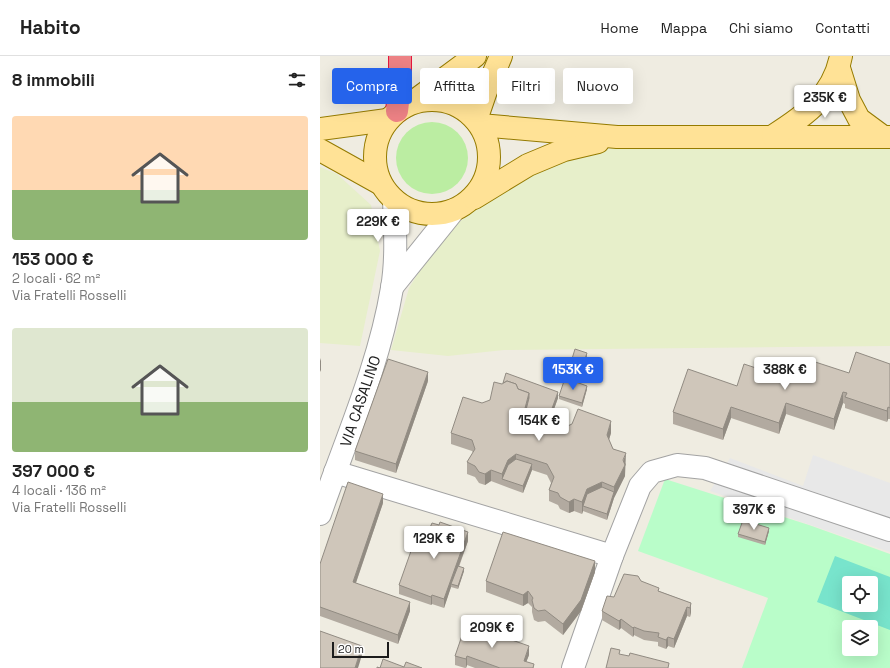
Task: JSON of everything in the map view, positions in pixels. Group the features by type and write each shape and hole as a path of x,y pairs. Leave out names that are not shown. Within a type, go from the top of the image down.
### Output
{"highway":[{"path":"399,111 400,56"}],"main road":[{"path":"388,192 375,161 378,137 399,111 475,56"},
{"path":"478,123 486,91 501,56"},
{"path":"773,136 810,111 825,94 840,62"},
{"path":"840,62 849,100 859,119 886,137"},
{"path":"320,129 399,111 439,100 462,108 478,123 487,141 489,164 481,186 460,206"},
{"path":"478,123 617,137 886,137"},
{"path":"320,150 388,192 412,210 432,214 460,206 528,165 564,150 617,137"}],"street":[{"name":"VIA CASALINO","path":"320,514 376,359 392,287 396,240 388,192"},
{"name":"VIA CASALINO","path":"392,287 460,206"},
{"path":"573,668 612,556 640,486 652,472 677,465 705,468 890,530"},
{"path":"335,472 612,556"}],"green space":[{"path":"425,122 439,122 446,124 458,132 466,144 468,158 466,172 458,184 446,192 439,194 425,194 418,192 406,184 398,172 396,165 396,151 398,144 406,132 418,124"},
{"path":"619,146 890,149 890,346 504,350 448,356 391,350 409,288 430,254 453,227 497,192 548,167"},
{"path":"320,167 337,174 371,205 380,251 360,346 320,343"},
{"path":"665,479 809,525 890,554 890,668 742,668 768,598 638,551"}],"shaded area":[{"path":"813,455 890,483 890,552 710,491 730,458 803,486"},
{"path":"835,556 890,577 890,630 878,625 878,620 864,620 843,612 878,612 878,576 842,576 842,612 817,602"}],"building":[{"path":"575,349 587,353 579,376 568,372"},
{"path":"856,352 890,364 890,408 888,407 887,411 845,397 847,393 843,392 834,419 786,403 779,423 731,407 723,429 673,412 688,369 737,386 744,364 792,380 799,361 802,362 803,358 849,373"},
{"path":"388,359 428,372 396,464 355,451"},
{"path":"506,373 558,392 546,425 528,418 525,414 529,393 518,389 516,384 507,381 503,383"},
{"path":"565,378 587,386 582,403 559,396"},
{"path":"507,381 516,384 518,389 529,393 524,412 528,418 559,430 572,424 578,409 611,421 607,435 613,449 626,453 623,460 625,465 614,487 602,482 587,489 582,502 574,499 569,502 560,497 558,493 549,490 554,477 547,464 516,454 508,460 502,474 491,470 485,474 479,472 475,466 467,462 475,449 472,440 451,433 463,397 482,403 490,400 494,382 502,384"},
{"path":"516,459 532,464 523,486 502,479 508,465"},
{"path":"348,482 383,494 353,582 410,602 398,635 320,607 320,564"},
{"path":"602,487 614,492 607,514 583,506 587,494"},
{"path":"743,520 769,528 765,542 738,534"},
{"path":"440,522 468,532 444,599 432,595 431,597 399,585 417,534 424,537 432,523 439,525"},
{"path":"503,532 595,561 581,600 563,624 545,610 538,611 534,608 533,598 528,591 523,595 486,581"},
{"path":"458,566 464,568 458,586 451,584"},
{"path":"624,574 638,576 641,581 659,588 658,591 691,603 690,608 687,607 674,639 668,637 666,640 658,637 659,633 633,628 621,619 619,621 602,611 607,596 614,597"},
{"path":"466,624 529,646 524,661 534,664 533,668 500,668 467,656 466,659 455,656"},
{"path":"320,631 362,646 355,668 320,668"},
{"path":"611,648 620,650 619,654 629,656 630,653 669,663 668,668 606,668"},
{"path":"383,659 404,667 406,662 422,668 380,668"}]}
